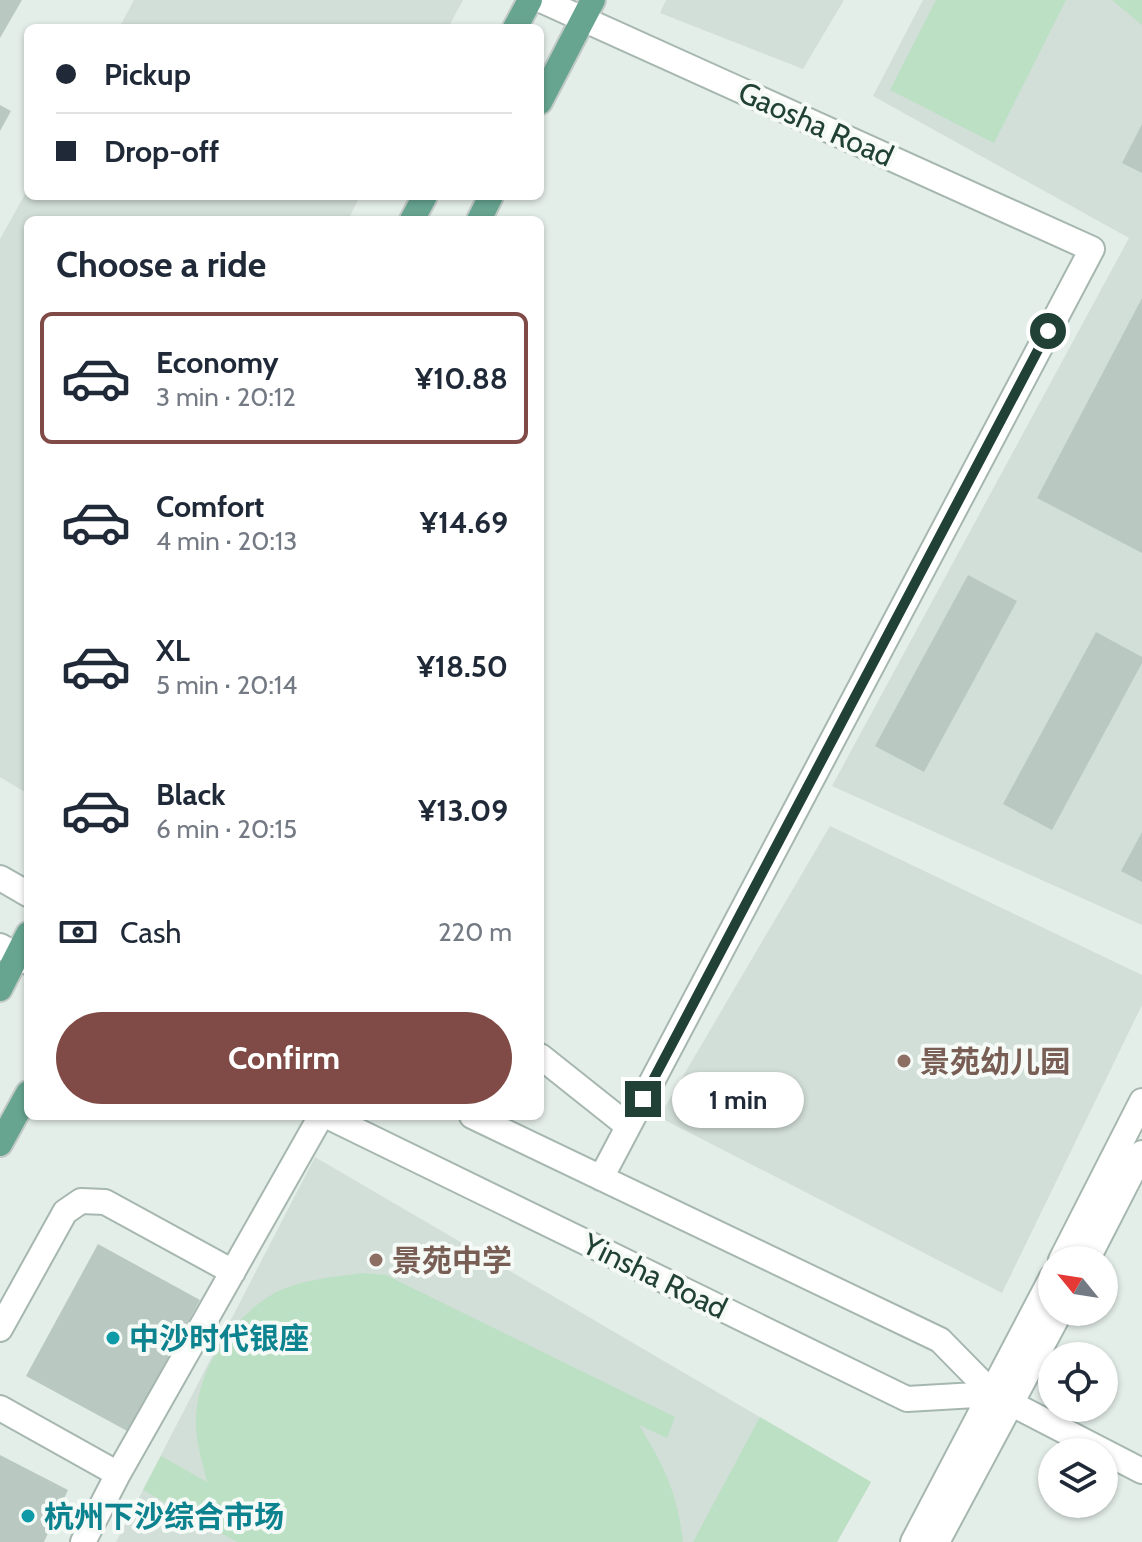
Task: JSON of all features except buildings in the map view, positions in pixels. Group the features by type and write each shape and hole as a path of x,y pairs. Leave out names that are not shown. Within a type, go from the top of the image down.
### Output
{"main road":[{"path":"517,24 530,0"},
{"path":"544,94 588,10"},
{"path":"0,989 18,950"},
{"path":"0,1144 24,1100"}],"street":[{"name":"Gaosha Road","path":"541,0 588,10 1092,249 628,1126"},
{"path":"0,878 24,892"},
{"path":"544,1059 628,1126 601,1178"},
{"path":"1068,1246 1142,1101"},
{"path":"83,1542 118,1474 322,1120"},
{"name":"Yinsha Road","path":"332,1120 907,1399 1003,1399"},
{"path":"480,1120 940,1340 1003,1399 1142,1471"},
{"path":"1094,1246 1142,1153"},
{"path":"0,1329 65,1212 81,1201 105,1202 233,1272"},
{"path":"937,1542 1003,1399 1038,1312"},
{"path":"913,1542 1051,1326"},
{"path":"0,1408 118,1474"}],"shaded area":[{"path":"134,0 463,0 450,24 121,24"},
{"path":"666,0 844,0 803,69 660,13"},
{"path":"923,0 1142,0 1142,925 832,786 1129,238 873,96"},
{"path":"24,196 24,200 358,200 350,216 24,216 24,792 0,777 0,239"},
{"name":"景苑幼儿园","path":"830,826 1142,975 1142,1005 1002,1293 659,1117"},
{"name":"景苑中学","path":"315,1157 871,1482 837,1542 116,1542"}],"green space":[{"path":"936,0 1066,0 994,143 890,90"},
{"path":"1112,0 1142,0 1142,25"},
{"name":"景苑中学","path":"363,1273 386,1275 675,1417 667,1438 639,1425 668,1481 683,1542 237,1542 143,1490 161,1456 207,1482 196,1427 200,1389 226,1337 253,1308 278,1291 290,1287"},
{"path":"760,1417 871,1482 837,1542 693,1542"}],"place":[{"name":"景苑幼儿园","path":"904,1061"},
{"name":"景苑中学","path":"376,1260"},
{"name":"中沙时代银座","path":"113,1338"},
{"name":"杭州下沙综合市场","path":"28,1516"}],"route":[{"path":"643,1099 1048,331"}]}
